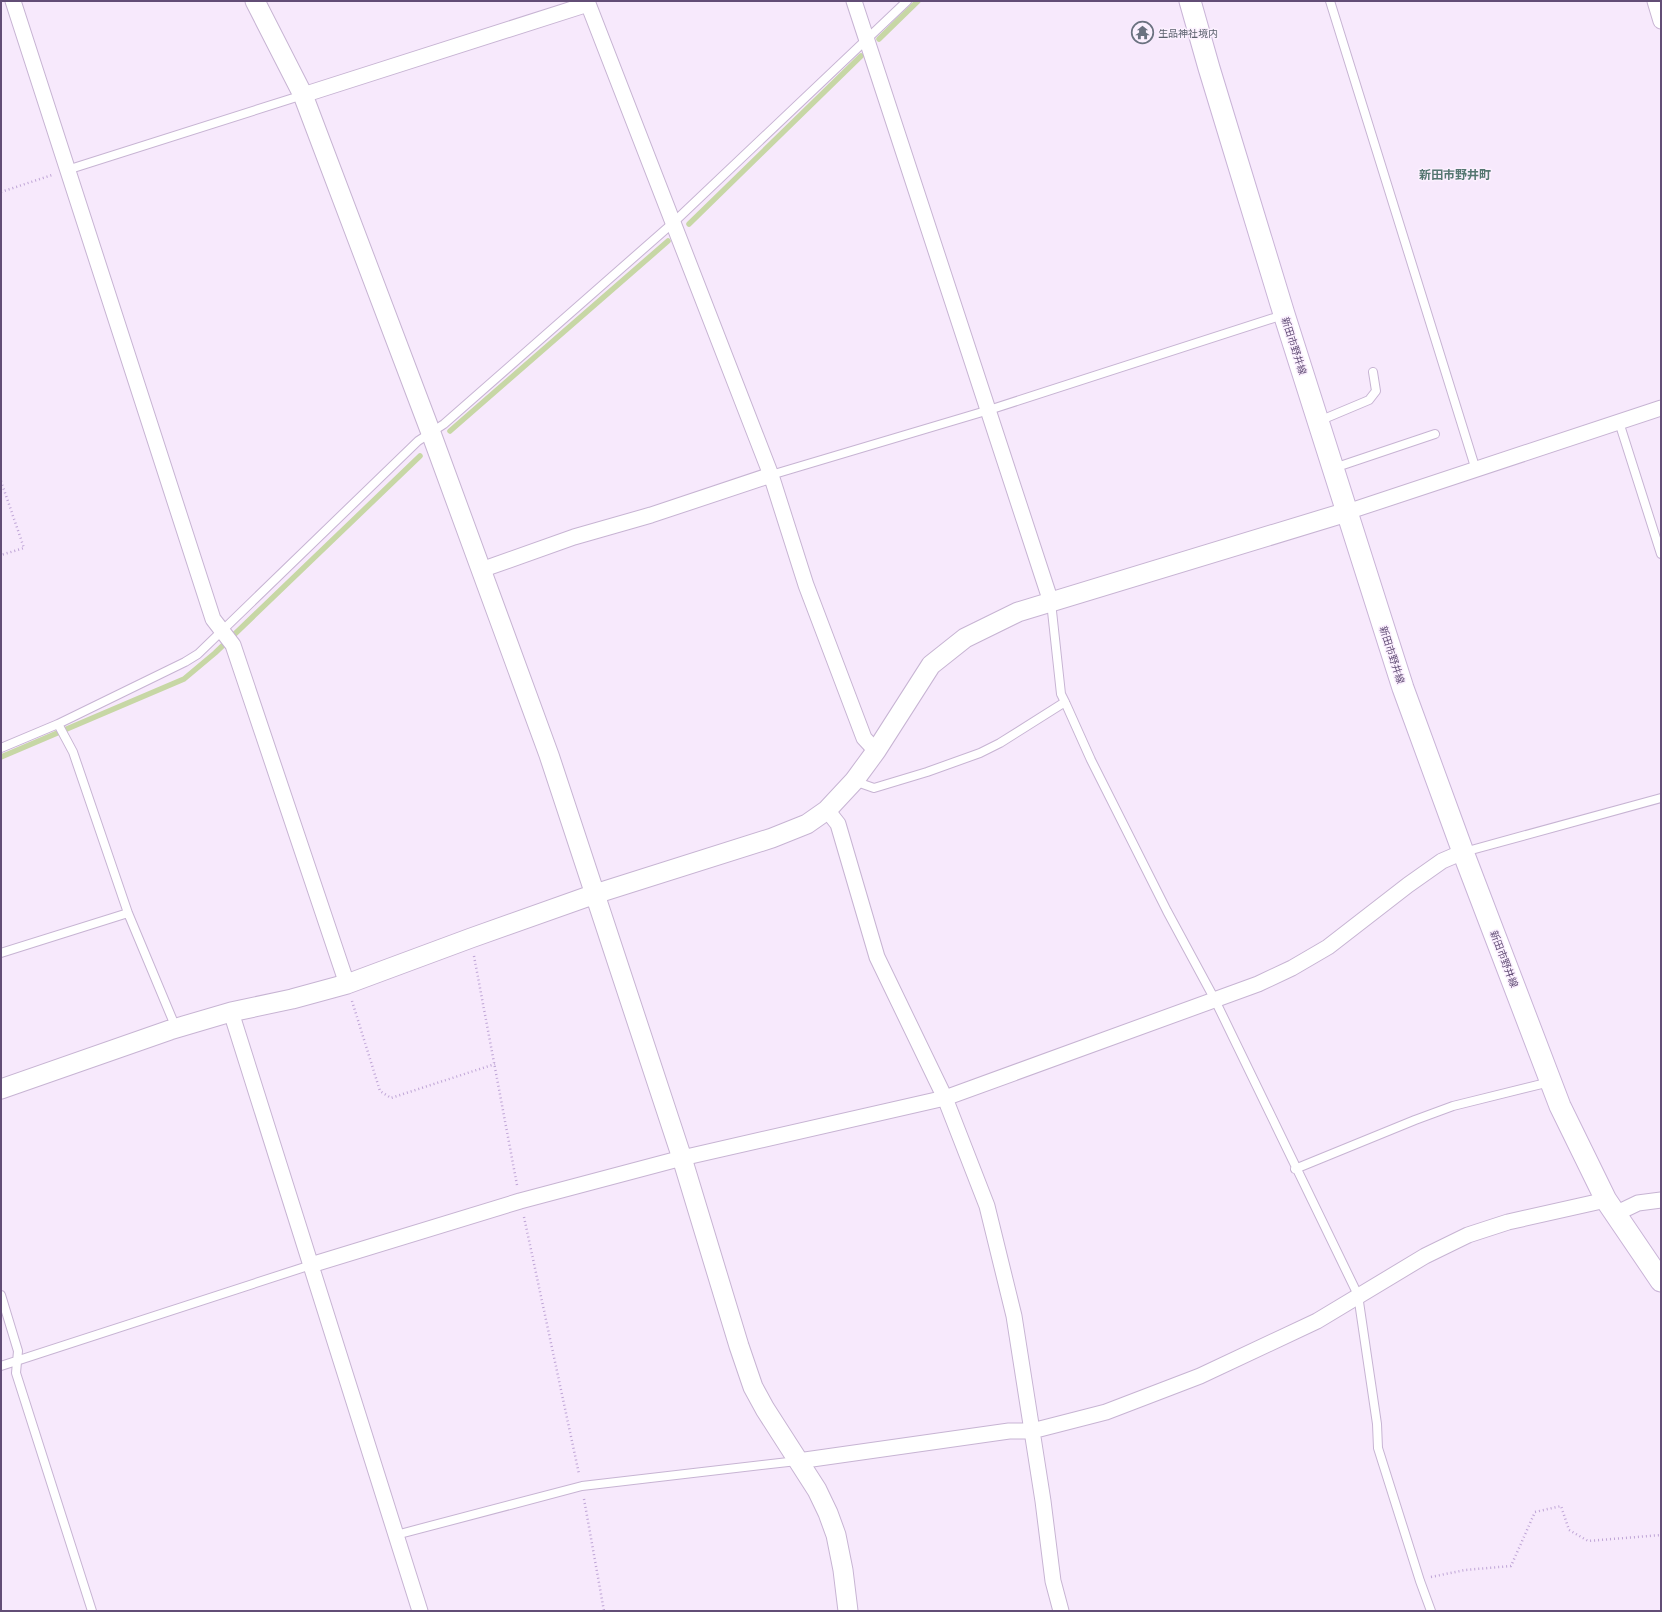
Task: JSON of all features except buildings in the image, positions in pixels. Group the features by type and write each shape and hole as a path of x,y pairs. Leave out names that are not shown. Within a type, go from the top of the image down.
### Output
{"main road":[{"name":"新田市野井線","path":"1190,1 1284,314 1403,688 1463,852 1560,1106 1610,1207 1661,1281"}],"street":[{"path":"13,1 213,619 233,645 347,984"},
{"path":"255,1 302,95 431,433 549,755 682,1158 739,1346 753,1386 765,1409 817,1490 836,1535 843,1570 848,1611"},
{"path":"854,1 990,410 1051,602"},
{"path":"1655,1 1661,21"},
{"path":"302,95 590,2 771,475 806,585 864,738 876,751"},
{"path":"1,1090 176,1028 231,1012 292,999 347,984 595,894 772,838 807,824 828,810 854,781 876,751 931,665 965,638 1018,612 1347,512 1661,408"},
{"path":"481,570 574,537 650,515 771,475"},
{"path":"828,810 838,824 877,956 945,1098 987,1206 1014,1316 1053,1581 1061,1611"},
{"path":"310,1265 520,1201 682,1158 945,1098 1214,998 1258,984 1292,968 1328,947 1408,885 1442,861 1463,852"},
{"path":"231,1012 420,1611"},
{"path":"798,1461 1009,1431 1032,1431 1106,1412 1200,1376 1317,1321 1425,1256 1468,1235 1508,1222 1661,1200"}],"lane":[{"path":"1,748 58,724 185,662 198,654 418,441 444,424 674,222 907,1"},
{"path":"1330,1 1476,470"},
{"path":"67,170 302,95"},
{"path":"771,475 990,410 1284,314"},
{"path":"1318,421 1369,400 1376,391 1373,372"},
{"path":"1619,422 1661,554"},
{"path":"1333,468 1435,434"},
{"path":"1051,602 1061,694 1091,760 1214,998 1295,1169 1358,1296 1377,1424 1378,1448 1431,1611"},
{"path":"854,781 874,788 927,772 980,753 1000,743 1065,702"},
{"path":"58,724 73,752 128,913 176,1028"},
{"path":"1463,852 1661,798"},
{"path":"1,954 128,913"},
{"path":"1295,1169 1453,1106 1550,1082"},
{"path":"1,1366 310,1265"},
{"path":"1,1295 18,1351 16,1374 92,1611"},
{"path":"396,1535 582,1486 798,1461"}],"path":[{"path":"1,192 67,170"},
{"path":"1,481 24,548 1,555"},
{"path":"471,938 520,1201 582,1486 604,1611"},
{"path":"347,984 380,1091 391,1098 495,1064"},
{"path":"1420,1581 1430,1577 1465,1570 1511,1566 1534,1512 1561,1506 1569,1530 1588,1541 1661,1535"}],"waterway":[{"path":"879,39 918,1"},
{"path":"689,224 861,56"},
{"path":"450,431 668,241"},
{"path":"1,757 184,679 215,653 420,456"}],"place":[{"name":"生品神社境内","path":"1142,33"}],"district":[{"name":"新田市野井町","path":"1455,174"}]}
